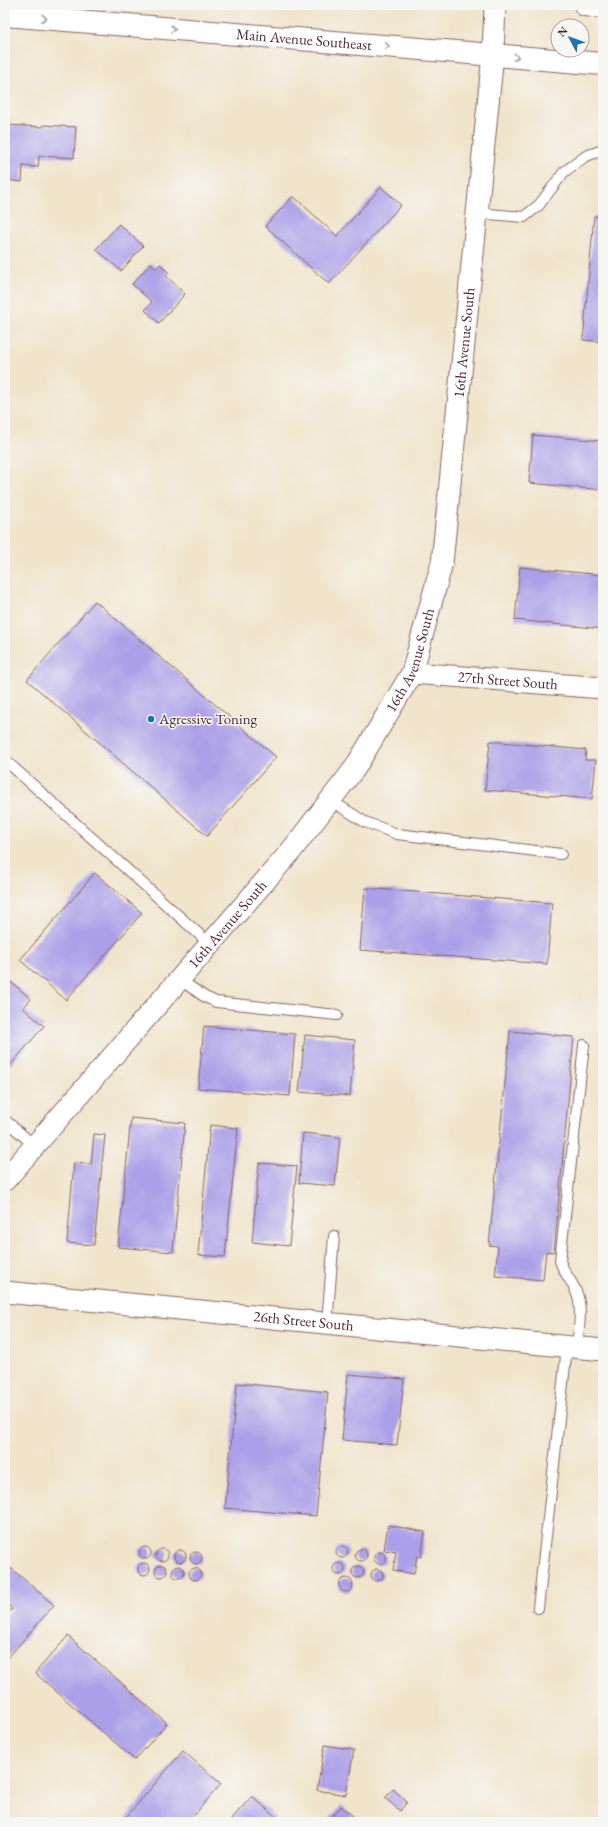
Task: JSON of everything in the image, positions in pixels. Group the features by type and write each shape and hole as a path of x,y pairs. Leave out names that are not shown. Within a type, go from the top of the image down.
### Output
{"main road":[{"path":"584,5 603,7"},
{"name":"Main Avenue Southeast","path":"5,15 603,64"}],"street":[{"name":"16th Avenue South","path":"5,1180 291,851 355,768 412,673 442,563 477,213 492,54 495,5"},
{"name":"27th Street South","path":"412,673 603,688"},
{"name":"26th Street South","path":"5,1292 603,1350"}],"lane":[{"path":"477,213 524,217 539,205 564,172 586,156 603,150"},
{"path":"5,760 210,944"},
{"path":"330,800 365,822 397,834 561,854"},
{"path":"179,979 205,997 216,1002 337,1015"},
{"path":"538,1608 572,1347 580,1305 577,1294 562,1269 560,1261 584,1045"},
{"path":"5,1120 35,1146"},
{"path":"328,1324 334,1236"}],"building":[{"path":"5,121 7,121 6,125 76,127 74,158 39,156 38,167 23,166 22,182 5,180"},
{"path":"381,187 401,205 329,284 265,226 293,196 337,236"},
{"path":"594,216 603,217 603,342 583,340"},
{"path":"119,224 143,246 121,271 96,249"},
{"path":"151,263 156,268 160,264 169,273 166,276 185,294 159,323 145,310 152,302 132,284"},
{"path":"533,435 603,441 603,490 529,483"},
{"path":"520,567 603,575 603,629 515,620"},
{"name":"Agressive Toning","path":"95,601 276,757 207,836 27,680"},
{"path":"490,741 586,750 585,760 596,760 592,799 485,790"},
{"path":"95,873 142,913 66,1000 20,960"},
{"path":"365,888 552,903 547,964 360,950"},
{"path":"5,977 31,999 23,1008 44,1026 8,1068 5,1065"},
{"path":"204,1026 295,1034 290,1096 198,1088"},
{"path":"510,1031 574,1037 554,1252 546,1251 543,1280 495,1276 498,1246 489,1245"},
{"path":"305,1035 355,1040 350,1096 299,1092"},
{"path":"131,1118 185,1123 173,1252 118,1247"},
{"path":"210,1125 238,1128 225,1257 198,1255"},
{"path":"303,1133 340,1137 335,1186 299,1183"},
{"path":"94,1134 105,1135 94,1245 67,1243 74,1163 91,1164"},
{"path":"259,1163 297,1166 289,1246 252,1242"},
{"path":"348,1374 404,1379 397,1445 342,1440"},
{"path":"237,1383 328,1392 316,1516 225,1508"},
{"path":"388,1525 425,1532 421,1557 417,1556 414,1574 393,1570 396,1552 384,1550"},
{"path":"344,1546 347,1547 347,1557 340,1558 337,1557 336,1550 337,1547"},
{"path":"143,1547 147,1547 151,1553 147,1559 143,1559 139,1555 139,1551"},
{"path":"160,1549 164,1549 168,1555 164,1561 160,1561 156,1557 156,1553"},
{"path":"363,1549 366,1550 366,1560 359,1561 356,1560 355,1553 356,1550"},
{"path":"178,1550 182,1550 186,1556 182,1562 178,1562 174,1558 174,1554"},
{"path":"194,1552 198,1552 202,1558 198,1564 194,1564 190,1560 190,1556"},
{"path":"382,1552 385,1553 385,1563 378,1564 375,1563 374,1556 375,1553"},
{"path":"5,1563 54,1605 5,1661 5,1617 12,1609 5,1602"},
{"path":"142,1563 146,1563 150,1569 146,1575 142,1575 138,1571 138,1567"},
{"path":"341,1563 344,1564 344,1574 337,1575 334,1574 333,1567 334,1564"},
{"path":"159,1565 163,1565 167,1571 163,1577 159,1577 155,1573 155,1569"},
{"path":"176,1566 180,1566 184,1572 180,1578 176,1578 172,1574 172,1570"},
{"path":"360,1566 363,1567 363,1577 356,1578 353,1577 352,1570 353,1567"},
{"path":"193,1568 197,1568 201,1574 197,1580 193,1580 189,1576 189,1572"},
{"path":"379,1569 382,1570 382,1580 375,1581 372,1580 371,1573 372,1570"},
{"path":"343,1578 349,1578 353,1582 353,1588 349,1592 343,1592 339,1588 339,1582"},
{"path":"68,1636 167,1723 135,1760 35,1673"},
{"path":"325,1745 354,1750 346,1795 317,1790"},
{"path":"183,1751 221,1784 188,1822 122,1822"},
{"path":"393,1789 407,1802 400,1811 385,1798"},
{"path":"252,1796 276,1817 272,1822 229,1822"},
{"path":"341,1806 360,1822 327,1822"}],"place":[{"name":"Agressive Toning","path":"151,719"}]}
